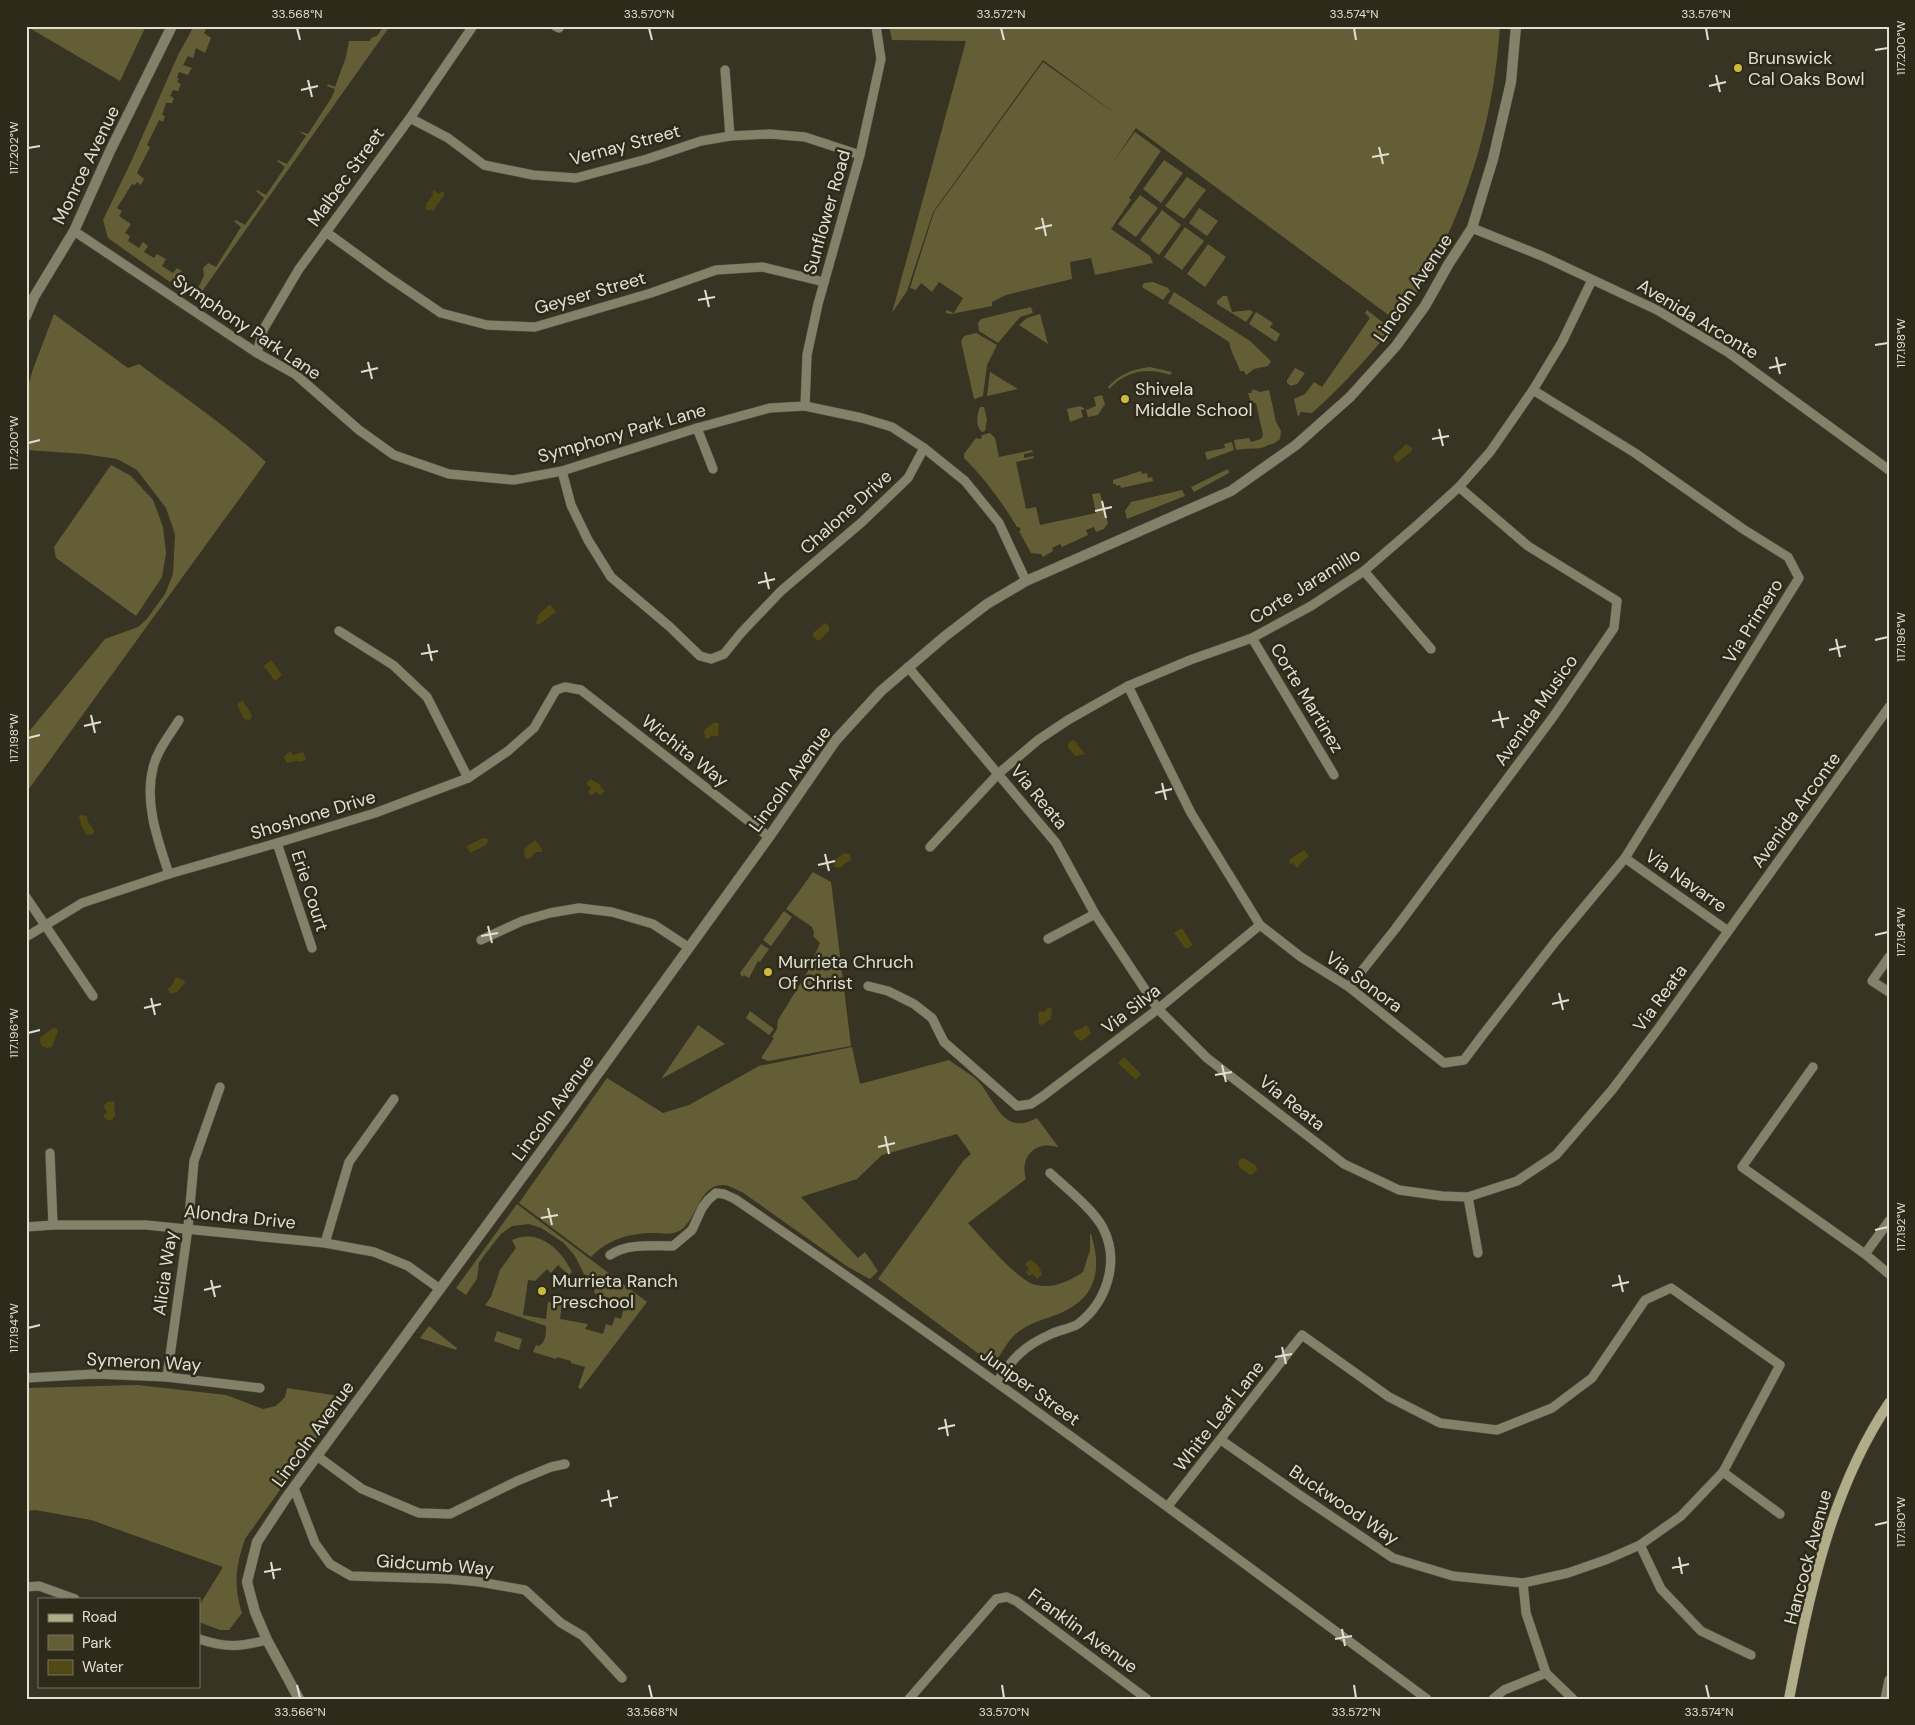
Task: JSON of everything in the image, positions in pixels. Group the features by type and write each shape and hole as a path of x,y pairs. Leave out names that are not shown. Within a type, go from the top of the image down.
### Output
{"main road":[{"name":"Hancock Avenue","path":"1790,1699 1819,1566 1838,1500 1851,1470 1889,1403"}],"street":[{"name":"Monroe Avenue","path":"26,316 34,297 74,231 110,151 172,26"},
{"name":"Malbec Street","path":"257,353 263,330 299,269 410,118 473,26"},
{"name":"Sunflower Road","path":"805,406 807,355 824,282 860,155 881,59 876,26"},
{"name":"Lincoln Avenue","path":"299,1699 267,1640 255,1612 247,1582 257,1542 317,1456 565,1119 769,837 836,740 881,691 987,604 1026,581 1231,491 1296,446 1350,397 1396,346 1424,306 1472,228 1493,159 1512,82 1516,26"},
{"path":"725,70 730,136"},
{"name":"Vernay Street","path":"410,118 448,138 484,165 533,175 576,178 647,159 701,141 730,136 770,134 805,137 860,155"},
{"name":"Avenida Arconte","path":"1472,228 1542,256 1657,310 1729,353 1889,470"},
{"name":"Symphony Park Lane","path":"74,231 257,353 295,374 359,430 394,455 449,474 514,480 562,471 698,428 770,408 805,406 862,418 892,427 924,448 965,480 999,523 1026,581"},
{"name":"Geyser Street","path":"326,232 388,278 442,313 487,325 535,328 652,294 716,270 763,267 824,282"},
{"name":"Corte Jaramillo","path":"930,847 998,774 1038,740 1068,720 1128,686 1190,660 1252,638 1311,606 1364,570 1459,487 1490,452 1533,390 1562,342 1592,280"},
{"name":"Via Primero","path":"1533,390 1635,453 1743,529 1788,557 1799,578 1625,858"},
{"path":"698,428 713,469"},
{"name":"Chalone Drive","path":"562,471 572,504 588,540 612,577 670,627 700,656 711,658 724,654 781,591 862,522 908,478 924,448"},
{"name":"Avenida Musico","path":"1349,987 1396,928 1553,718 1614,628 1617,601 1528,546 1459,487"},
{"path":"1364,570 1431,649"},
{"path":"339,631 393,665 427,698 468,778"},
{"name":"Corte Martinez","path":"1252,638 1334,775"},
{"name":"Via Reata","path":"908,667 1056,843 1095,914 1158,1008 1207,1058 1344,1164 1399,1190 1442,1196 1468,1197 1517,1181 1556,1155 1612,1090 1728,932"},
{"name":"Via Sonora","path":"1128,686 1191,813 1260,925 1301,957 1349,987 1444,1063 1464,1060 1555,942 1625,858"},
{"name":"Shoshone Drive","path":"26,938 82,903 169,874 277,844 375,813 468,778 508,751 534,728 556,690 565,687 581,690"},
{"name":"Wichita Way","path":"581,690 769,837"},
{"name":"Avenida Arconte","path":"1728,932 1889,707"},
{"path":"169,874 152,813 151,786 153,767 164,743 179,720"},
{"name":"Erie Court","path":"277,844 312,948"},
{"name":"Via Navarre","path":"1625,858 1728,932"},
{"path":"26,897 93,996"},
{"path":"481,940 522,921 550,913 579,908 612,912 653,924 688,947"},
{"path":"1048,939 1095,914"},
{"name":"Via Silva","path":"868,986 888,990 914,1004 932,1018 944,1042 1017,1106 1031,1104 1158,1008 1260,925"},
{"path":"1889,957 1872,981 1889,992"},
{"path":"1813,1067 1742,1168 1865,1254 1889,1274"},
{"name":"Alicia Way","path":"168,1377 188,1228 194,1161 220,1088"},
{"path":"325,1243 349,1162 394,1099"},
{"path":"50,1153 53,1225"},
{"path":"996,1382 1010,1361 1028,1346 1051,1334 1076,1325 1094,1309 1105,1290 1110,1272 1110,1247 1103,1227 1087,1208 1050,1173"},
{"name":"Juniper Street","path":"610,1255 617,1250 628,1247 673,1246 692,1230 708,1200 716,1193 735,1199 866,1288 1168,1506 1234,1557 1298,1601 1427,1699"},
{"path":"1468,1197 1478,1253"},
{"path":"1865,1254 1889,1222"},
{"name":"Alondra Drive","path":"26,1227 53,1225 146,1225 325,1243 374,1252 408,1266 440,1289"},
{"name":"White Leaf Lane","path":"1168,1506 1302,1335 1389,1397 1440,1423 1497,1430 1552,1408 1592,1378 1645,1300 1671,1288 1780,1365"},
{"name":"Buckwood Way","path":"1221,1440 1393,1558 1453,1576 1523,1583 1568,1573 1608,1559 1640,1545 1681,1516 1723,1472 1780,1365"},
{"name":"Symeron Way","path":"26,1378 95,1374 168,1377 260,1388"},
{"path":"317,1456 362,1489 419,1513 450,1514 517,1481 551,1467 565,1464"},
{"path":"1723,1472 1780,1514"},
{"name":"Gidcumb Way","path":"294,1488 315,1544 330,1564 351,1576 448,1578 525,1590 560,1623 583,1636 622,1678"},
{"path":"1640,1545 1661,1589 1701,1631 1751,1655"},
{"path":"1523,1583 1526,1613 1546,1673 1573,1699"},
{"path":"26,1587 39,1586 72,1598"},
{"name":"Franklin Avenue","path":"909,1699 996,1599 1007,1597 1016,1601 1147,1699"},
{"path":"200,1639 217,1645 242,1646 267,1640"},
{"path":"1492,1699 1504,1690 1546,1673"},
{"path":"1886,1699 1889,1680"}],"green space":[{"path":"26,26 146,26 120,81"},
{"path":"194,26 208,26 204,33 211,38 205,53 196,48 193,58 188,56 183,65 192,68 188,75 179,72 177,82 181,84 178,91 173,90 170,96 174,98 172,103 166,103 162,115 165,116 163,122 159,120 147,145 150,147 137,173 144,179 141,185 137,182 135,185 132,184 117,208 122,211 119,216 131,224 125,233 130,236 128,241 139,248 143,242 148,246 144,252 154,258 157,254 166,259 162,266 173,273 177,268 182,271 170,282 108,238 103,220 178,55"},
{"path":"384,26 390,26 196,300 193,298 204,276 203,268 208,263 216,267 241,227 234,221 236,220 245,225 264,198 256,191 266,195 285,167 277,161 287,164 306,136 299,131 308,134 332,97 335,89 327,86 328,84 335,87 346,57 349,41 370,41 371,38 377,36"},
{"path":"889,26 1500,26 1490,105 1469,181 1439,254 1398,322 1136,128 1114,161 1135,132 1161,151 1129,198 1131,200 1111,229 1150,256 1153,263 1095,275 1091,258 1070,262 1072,279 1006,295 992,302 992,306 951,314 946,313 946,310 954,313 963,298 939,282 932,292 921,283 916,290 910,288 934,212 1043,62 1120,117 1043,60 933,212 907,291 892,313 966,41 892,40"},
{"path":"1164,160 1183,173 1161,203 1143,189"},
{"path":"1187,177 1206,190 1184,219 1165,206"},
{"path":"1140,195 1158,208 1136,237 1118,224"},
{"path":"1199,208 1218,221 1207,236 1189,223"},
{"path":"1162,210 1181,225 1159,255 1140,240"},
{"path":"1185,227 1204,241 1182,270 1164,257"},
{"path":"1208,244 1226,257 1205,287 1187,274"},
{"path":"1153,282 1168,288 1170,291 1163,300 1142,287 1144,283"},
{"path":"1174,292 1250,341 1271,361 1268,366 1254,369 1246,375 1244,371 1240,371 1229,342 1168,303"},
{"path":"1223,296 1227,296 1232,312 1250,310 1253,312 1246,322 1217,304 1217,301"},
{"path":"1031,307 1033,313 1020,317 998,343 979,331 978,323 981,319"},
{"path":"1367,310 1391,329 1373,351 1323,403 1312,413 1301,412 1298,417 1294,399 1305,394 1314,382 1322,387 1370,318 1365,313"},
{"path":"1256,312 1273,323 1270,327 1280,334 1276,342 1249,324"},
{"path":"54,314 128,368 139,364 220,424 266,462 26,793 26,735 105,639 138,627 146,620 165,594 173,574 175,534 166,508 137,470 117,459 84,454 26,450 26,393"},
{"path":"1040,314 1048,344 1019,325 1027,318"},
{"path":"976,333 997,345 987,365 983,396 974,399 961,341 964,336"},
{"path":"1150,367 1172,372 1170,375 1153,371 1137,372 1122,378 1109,389 1108,387 1112,382 1122,375"},
{"path":"1295,368 1305,373 1297,384 1291,386 1287,383 1287,380"},
{"path":"990,372 1018,389 987,396"},
{"path":"1253,389 1260,392 1269,390 1276,422 1281,431 1280,439 1273,444 1261,448 1236,450 1234,440 1249,438 1251,442 1261,439 1263,435 1256,403 1251,403 1248,393 1251,393"},
{"path":"1102,395 1105,404 1098,415 1088,417 1086,410 1096,406 1094,397"},
{"path":"1080,406 1085,409 1081,410 1083,417 1070,422 1067,409"},
{"path":"980,407 984,407 987,420 985,431 982,432 978,427 977,416"},
{"path":"990,433 995,438 999,457 1032,450 1033,452 1024,454 1024,458 1034,456 1034,458 1016,462 1026,509 1036,507 1040,525 1096,513 1092,494 1100,493 1108,523 1104,529 1096,532 1094,527 1086,530 1088,535 1062,547 1060,544 1052,548 1053,551 1043,557 1041,554 1031,553 1019,531 1021,530 1019,527 1017,527 986,482 964,458 964,454 976,438 981,439 982,435"},
{"path":"1232,442 1234,450 1207,460 1205,452 1225,448 1224,444"},
{"path":"111,465 131,476 153,500 163,527 166,553 162,577 136,616 56,558 54,547"},
{"path":"1228,469 1229,473 1194,492 1191,487"},
{"path":"1141,471 1142,474 1147,473 1148,478 1152,477 1153,481 1121,488 1120,485 1116,486 1116,484 1113,484 1113,480"},
{"path":"1182,490 1185,496 1127,519 1125,511 1131,502"},
{"path":"813,872 831,882 851,1046 768,1061 761,1058 774,1038 772,1037 777,1029 778,1020 807,973 820,943 813,936 812,927 786,909"},
{"path":"784,911 792,917 771,946 763,940"},
{"path":"761,944 769,949 760,962 758,961 749,978 744,975 742,977 740,973"},
{"path":"750,1011 774,1029 769,1035 746,1018"},
{"path":"698,1025 725,1044 661,1079"},
{"path":"852,1047 860,1084 949,1060 980,1083 998,1110 1010,1121 1017,1123 1026,1122 1037,1118 1059,1148 1044,1146 1032,1152 1025,1163 1026,1179 968,1223 1010,1268 1029,1282 1042,1286 1061,1283 1083,1272 1090,1250 1091,1234 1096,1258 1094,1280 1083,1298 1074,1305 1063,1312 1033,1323 1014,1335 998,1358 987,1360 878,1279 964,1160 971,1154 957,1134 882,1155 857,1179 801,1197 858,1258 865,1252 878,1271 870,1279 848,1267 742,1192 726,1185 715,1186 708,1190 684,1228 677,1232 668,1234 645,1233 620,1238 612,1241 591,1257 519,1203 607,1078 663,1113 689,1105 759,1066"},
{"path":"517,1204 647,1302 581,1389 578,1388 585,1367 571,1363 571,1361 557,1357 556,1359 533,1352 536,1345 539,1346 544,1340 546,1326 485,1305 491,1297 500,1270 516,1248 512,1240 522,1237 540,1239 548,1243 562,1256 572,1272 569,1275 558,1265 551,1273 547,1269 535,1281 528,1280 523,1315 546,1319 548,1302 562,1303 560,1319 588,1324 585,1329 603,1334 606,1324 612,1326 615,1317 621,1319 625,1303 594,1293 596,1281 584,1274 575,1256 564,1243 541,1228 529,1224 512,1226 501,1234 479,1263 477,1279 466,1295 456,1288"},
{"path":"429,1326 457,1348 456,1350 420,1338"},
{"path":"497,1331 522,1339 519,1350 494,1341"},
{"path":"137,1385 226,1395 263,1409 276,1406 285,1397 287,1388 346,1397 245,1539 239,1558 237,1575 237,1593 242,1613 229,1630 220,1630 200,1622 200,1604 223,1567 91,1520 35,1510 26,1511 26,1388"}],"water":[{"path":"434,190 439,194 442,191 445,194 433,211 430,209 428,211 425,208 427,205 425,203 433,195"},
{"path":"1406,444 1412,448 1412,451 1397,463 1393,457"},
{"path":"550,604 556,612 538,625 535,622 538,620 537,616"},
{"path":"825,623 829,626 829,631 819,641 813,637 813,633"},
{"path":"271,660 282,675 275,681 264,666"},
{"path":"243,701 252,715 250,720 244,719 238,707 238,703"},
{"path":"715,722 719,724 719,736 705,738 704,730"},
{"path":"1073,740 1085,754 1075,756 1068,747 1068,743"},
{"path":"290,751 293,755 303,752 306,759 301,762 287,763 284,757"},
{"path":"590,779 601,785 600,787 605,791 601,795 595,792 592,796 588,793 591,788 586,784"},
{"path":"79,816 87,816 88,822 94,830 93,834 87,835 81,825"},
{"path":"483,838 489,839 486,845 470,853 467,846"},
{"path":"535,840 542,849 542,852 535,852 531,858 525,859 524,849"},
{"path":"1304,850 1309,856 1300,866 1297,868 1293,863 1289,864 1290,859"},
{"path":"844,853 850,854 851,860 841,868 834,867 835,860"},
{"path":"1182,928 1193,945 1186,949 1174,933"},
{"path":"175,977 184,980 185,983 177,992 170,994 168,989 173,984"},
{"path":"1048,1008 1052,1009 1051,1019 1042,1025 1039,1024 1038,1013 1040,1011 1044,1012"},
{"path":"1085,1025 1089,1028 1091,1034 1081,1041 1075,1036 1073,1031 1083,1028"},
{"path":"53,1028 56,1028 58,1031 52,1047 42,1046 39,1040"},
{"path":"1124,1057 1141,1074 1136,1080 1118,1063"},
{"path":"114,1101 115,1115 112,1120 108,1120 103,1117 107,1112 104,1107 106,1102"},
{"path":"1244,1158 1256,1166 1257,1170 1253,1174 1250,1175 1239,1167 1238,1162"},
{"path":"1030,1260 1037,1264 1042,1275 1037,1279 1033,1274 1029,1276 1026,1272 1029,1269 1025,1264"}],"place":[{"name":"Brunswick Cal Oaks Bowl","path":"1738,68"},
{"name":"Shivela Middle School","path":"1125,399"},
{"name":"Murrieta Chruch Of Christ","path":"768,972"},
{"name":"Murrieta Ranch Preschool","path":"542,1291"}]}
